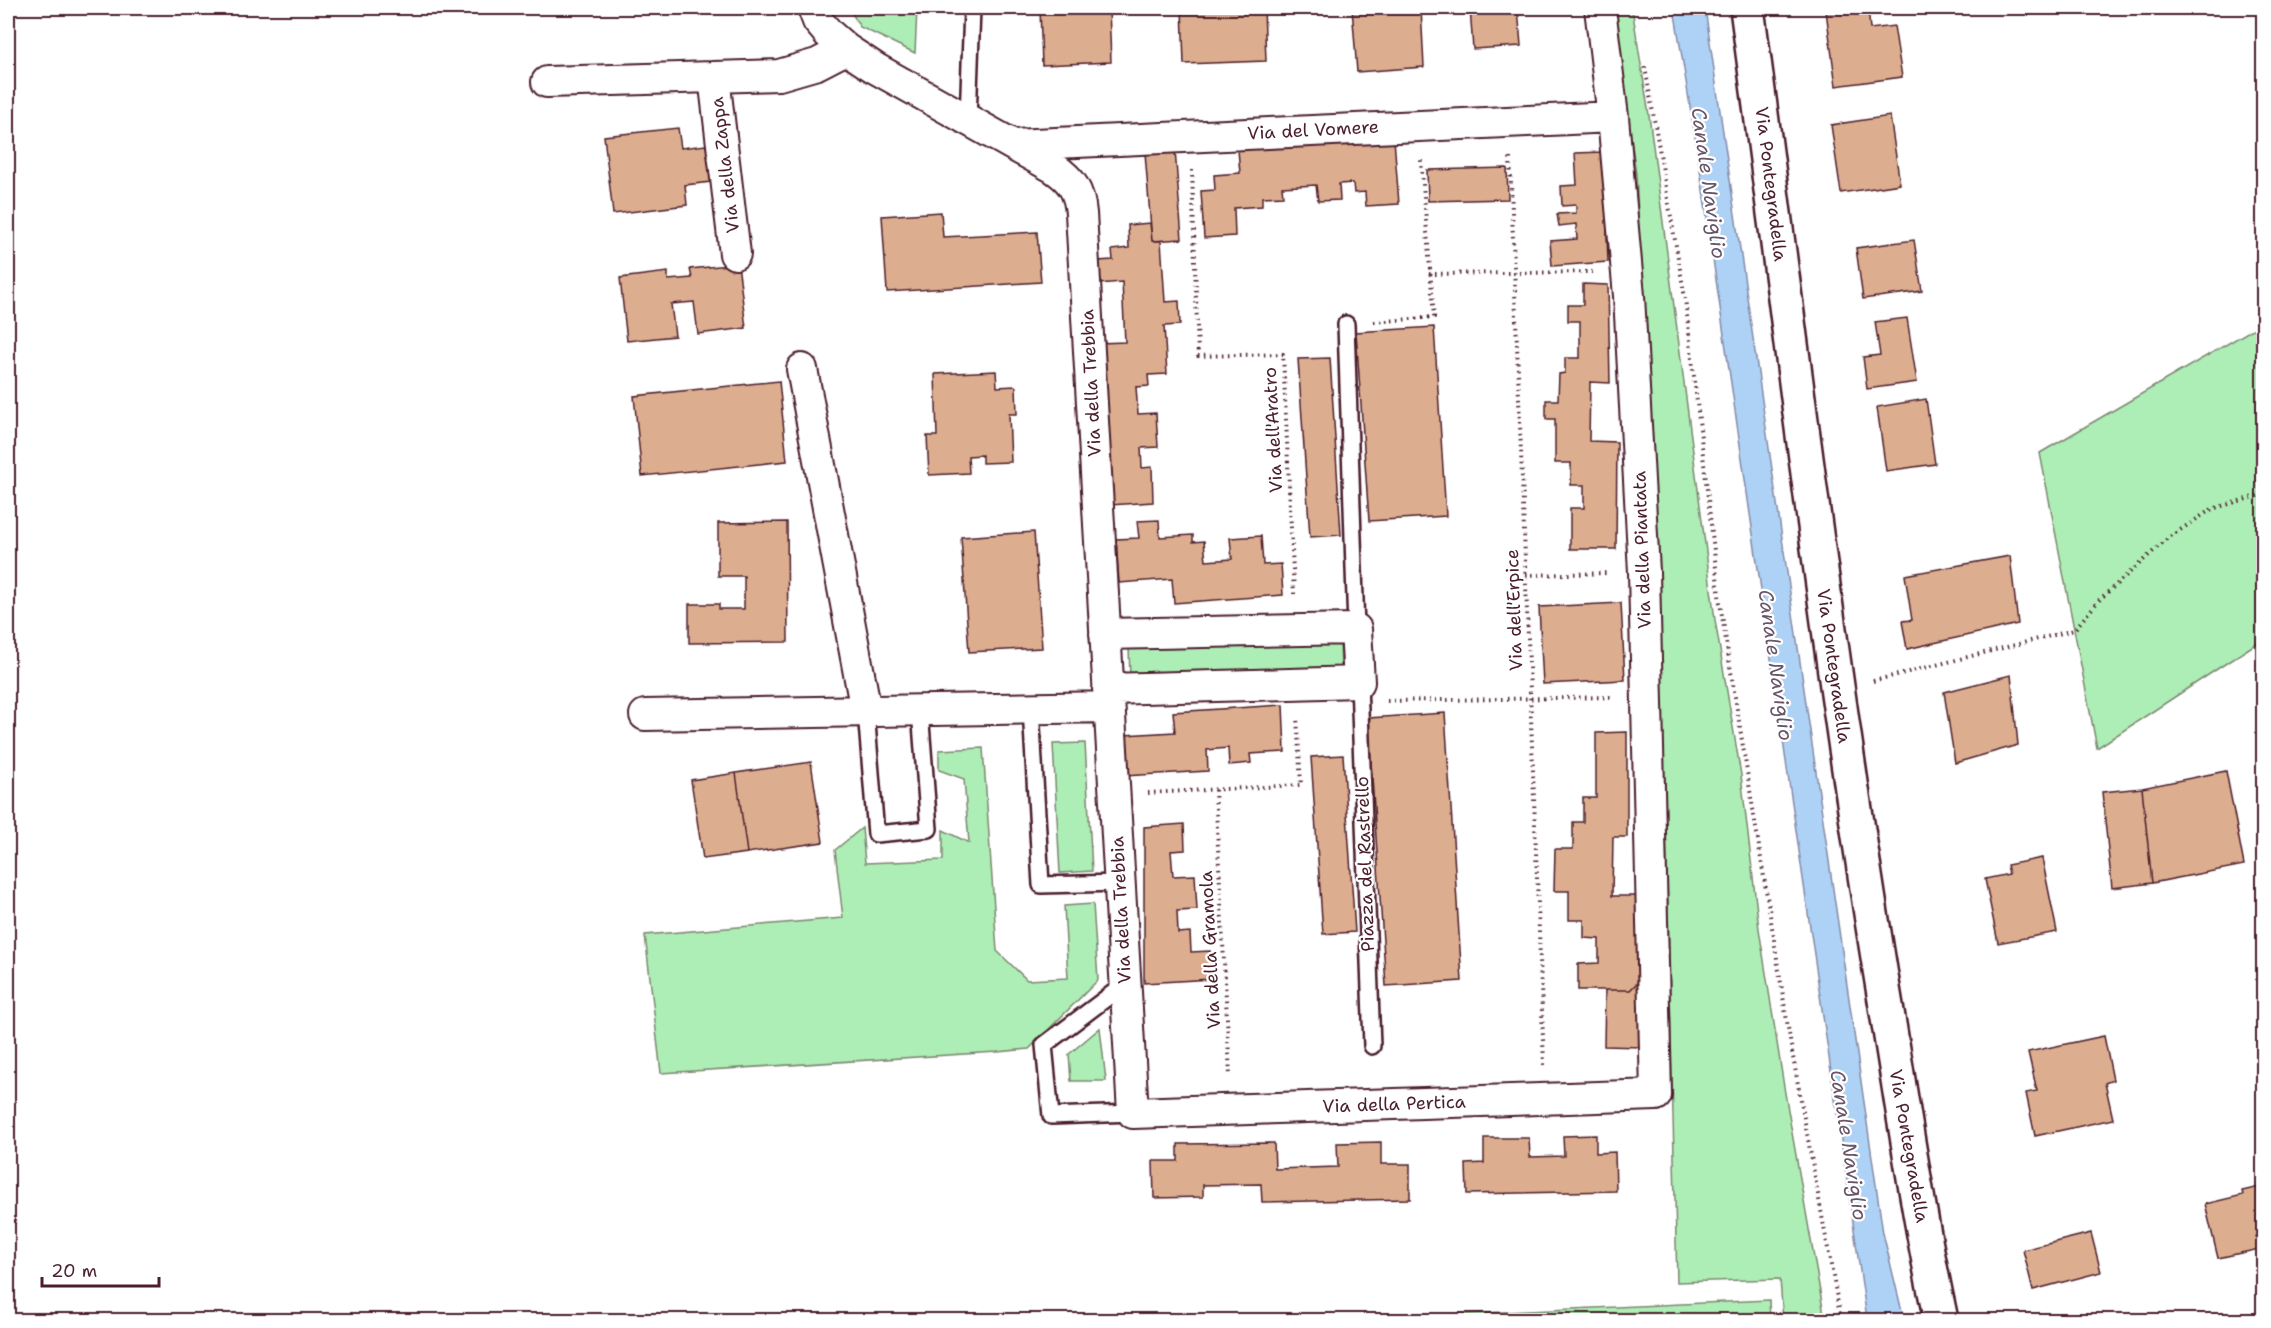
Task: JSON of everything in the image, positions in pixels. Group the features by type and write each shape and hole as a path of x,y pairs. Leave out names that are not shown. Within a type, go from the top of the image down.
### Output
{"street":[{"name":"Via della Trebbia","path":"813,8 818,21 846,49 1064,175 1072,182 1080,200 1132,1113"},
{"name":"Via della Piantata","path":"1600,8 1626,272 1644,572 1656,1095"},
{"name":"Via Pontegradella","path":"1747,8 1837,690 1875,944 1941,1320"},
{"name":"Via della Zappa","path":"547,82 789,73 818,64 846,49"},
{"name":"Via della Zappa","path":"714,77 735,254"},
{"name":"Via del Vomere","path":"1013,145 1509,120 1612,117"},
{"path":"801,369 866,711"},
{"path":"1105,634 1356,629"},
{"name":"Piazza del Rastrello","path":"1356,629 1359,692"},
{"path":"645,715 1031,708 1109,698 1295,684 1359,692"},
{"name":"Via della Pertica","path":"1132,1113 1656,1095"}],"lane":[{"path":"968,120 972,8"},
{"name":"Piazza del Rastrello","path":"1346,324 1356,629"},
{"name":"Piazza del Rastrello","path":"1359,692 1372,1046"},
{"path":"1031,708 1041,885 1119,883"},
{"path":"866,711 876,834 929,829 920,710"},
{"path":"1125,984 1044,1045 1051,1116 1132,1113"}],"path":[{"path":"1645,66 1685,298 1721,615 1791,1046 1841,1320"},
{"name":"Via dell'Erpice","path":"1509,120 1546,1098"},
{"path":"1346,324 1434,317 1418,125"},
{"name":"Via dell'Aratro","path":"1191,136 1198,356 1283,354 1295,630"},
{"path":"1429,274 1626,272"},
{"path":"1837,690 2074,630 2100,599 2168,538 2212,509 2264,494"},
{"path":"1526,575 1644,572"},
{"path":"1114,795 1301,784 1295,684"},
{"path":"1359,692 1530,699 1647,697"},
{"name":"Via della Gramola","path":"1215,790 1232,1110"}],"green space":[{"path":"849,8 917,8 915,53 860,27"},
{"path":"1613,8 1632,8 1649,115 1715,620 1741,775 1759,929 1825,1320 1783,1320 1780,1279 1677,1282 1665,784 1636,174"},
{"path":"2263,323 2263,639 2097,748 2040,453"},
{"path":"1340,641 1341,674 1130,679 1129,646"},
{"path":"1085,743 1092,871 1060,873 1053,744"},
{"path":"983,748 997,951 1027,980 1068,978 1064,906 1093,904 1098,980 1029,1049 661,1073 645,935 843,918 835,850 862,828 865,863 943,860 943,830 969,843 964,779 939,770 939,750"},
{"path":"1100,1028 1106,1081 1071,1081 1069,1054"},
{"path":"1769,1300 1770,1320 1333,1320"}],"water":[{"name":"Canale Naviglio","path":"1674,8 1705,8 1883,1233 1904,1320 1868,1320 1866,1312 1697,149"}],"building":[{"path":"1040,8 1109,8 1111,62 1042,65"},
{"path":"1182,8 1264,8 1266,61 1184,64"},
{"path":"1352,8 1421,8 1424,67 1357,72"},
{"path":"1470,8 1518,8 1521,46 1473,49"},
{"path":"1868,8 1870,29 1894,26 1902,77 1836,86 1826,11"},
{"path":"1890,116 1900,184 1841,193 1831,125"},
{"path":"678,128 681,148 706,145 711,182 685,185 687,205 613,214 604,136"},
{"path":"1394,139 1399,204 1366,206 1365,192 1354,193 1353,183 1339,184 1340,200 1318,201 1316,185 1282,187 1283,196 1262,197 1262,206 1234,208 1235,236 1204,238 1201,191 1215,190 1214,175 1240,173 1238,150"},
{"path":"1175,150 1182,239 1152,241 1145,153"},
{"path":"1604,152 1608,262 1552,266 1550,241 1577,239 1576,224 1559,226 1557,214 1576,213 1576,205 1562,206 1561,186 1577,185 1575,153"},
{"path":"1507,168 1508,199 1428,201 1427,170"},
{"path":"941,212 943,237 1037,232 1041,282 887,292 882,216"},
{"path":"1150,223 1152,241 1161,241 1165,302 1179,301 1180,325 1164,326 1167,374 1148,375 1149,386 1136,387 1138,414 1156,413 1158,447 1141,448 1142,468 1152,467 1153,502 1110,505 1099,343 1125,342 1122,282 1098,284 1097,261 1113,260 1112,250 1129,248 1128,225"},
{"path":"1914,240 1922,291 1863,299 1856,248"},
{"path":"738,264 746,328 698,334 694,302 671,304 675,336 627,341 620,278 668,272 668,280 692,278 690,269"},
{"path":"1583,284 1608,285 1610,383 1590,382 1589,441 1617,442 1616,549 1570,549 1570,508 1584,508 1584,485 1571,485 1571,463 1555,463 1555,419 1546,419 1546,400 1558,400 1559,374 1565,373 1565,358 1580,358 1580,321 1568,321 1568,305 1583,305"},
{"path":"1907,318 1917,382 1867,389 1863,357 1880,355 1875,322"},
{"path":"1434,327 1446,516 1369,521 1356,332"},
{"path":"1330,358 1341,535 1310,537 1298,359"},
{"path":"996,371 997,387 1016,387 1017,414 1009,414 1011,462 982,463 982,455 968,456 969,473 929,475 927,436 937,436 935,374"},
{"path":"779,381 787,461 642,476 634,396"},
{"path":"1926,399 1935,464 1886,471 1877,407"},
{"path":"1159,520 1160,537 1193,535 1193,542 1204,541 1206,561 1232,559 1230,538 1261,536 1263,565 1281,564 1283,595 1174,603 1172,579 1119,583 1116,539 1139,538 1137,521"},
{"path":"787,522 788,642 689,643 689,604 719,604 719,609 744,609 744,576 718,576 718,523"},
{"path":"1034,532 1042,648 969,652 961,537"},
{"path":"2010,556 2018,624 1907,649 1902,621 1912,620 1905,575"},
{"path":"1621,603 1625,680 1543,684 1539,607"},
{"path":"2011,675 2018,745 1955,763 1944,692"},
{"path":"1283,705 1285,752 1250,754 1251,763 1229,765 1228,748 1207,750 1208,771 1124,776 1124,735 1175,732 1173,712"},
{"path":"1445,713 1462,981 1386,986 1368,718"},
{"path":"1627,732 1627,837 1613,837 1612,896 1643,896 1642,978 1630,990 1578,990 1578,964 1599,963 1599,939 1584,938 1584,920 1569,920 1569,891 1554,891 1555,849 1573,849 1573,822 1583,822 1583,798 1596,798 1596,733"},
{"path":"1343,755 1355,932 1323,934 1311,757"},
{"path":"811,762 823,842 747,853 736,773"},
{"path":"2226,771 2244,865 2152,883 2142,788"},
{"path":"736,773 747,853 703,859 691,780"},
{"path":"2142,788 2152,883 2112,888 2102,792"},
{"path":"1184,824 1185,850 1171,851 1173,876 1195,875 1197,910 1177,911 1178,933 1190,932 1191,952 1210,951 1212,979 1144,983 1144,827"},
{"path":"2042,858 2057,932 1998,943 1985,879 2009,874 2007,865"},
{"path":"1642,978 1642,1047 1604,1046 1605,990 1630,990"},
{"path":"2104,1036 2113,1080 2105,1083 2113,1119 2035,1136 2026,1093 2037,1091 2028,1052"},
{"path":"1596,1135 1596,1153 1615,1152 1616,1191 1467,1194 1466,1164 1484,1163 1484,1138 1529,1138 1530,1157 1564,1156 1563,1136"},
{"path":"1381,1142 1381,1164 1410,1164 1410,1199 1262,1202 1261,1184 1203,1185 1203,1197 1154,1198 1153,1161 1178,1161 1178,1144 1274,1143 1275,1169 1338,1167 1337,1143"},
{"path":"2264,1186 2264,1248 2218,1258 2205,1204 2243,1195 2242,1191"},
{"path":"2091,1233 2101,1272 2033,1290 2023,1250"}]}
